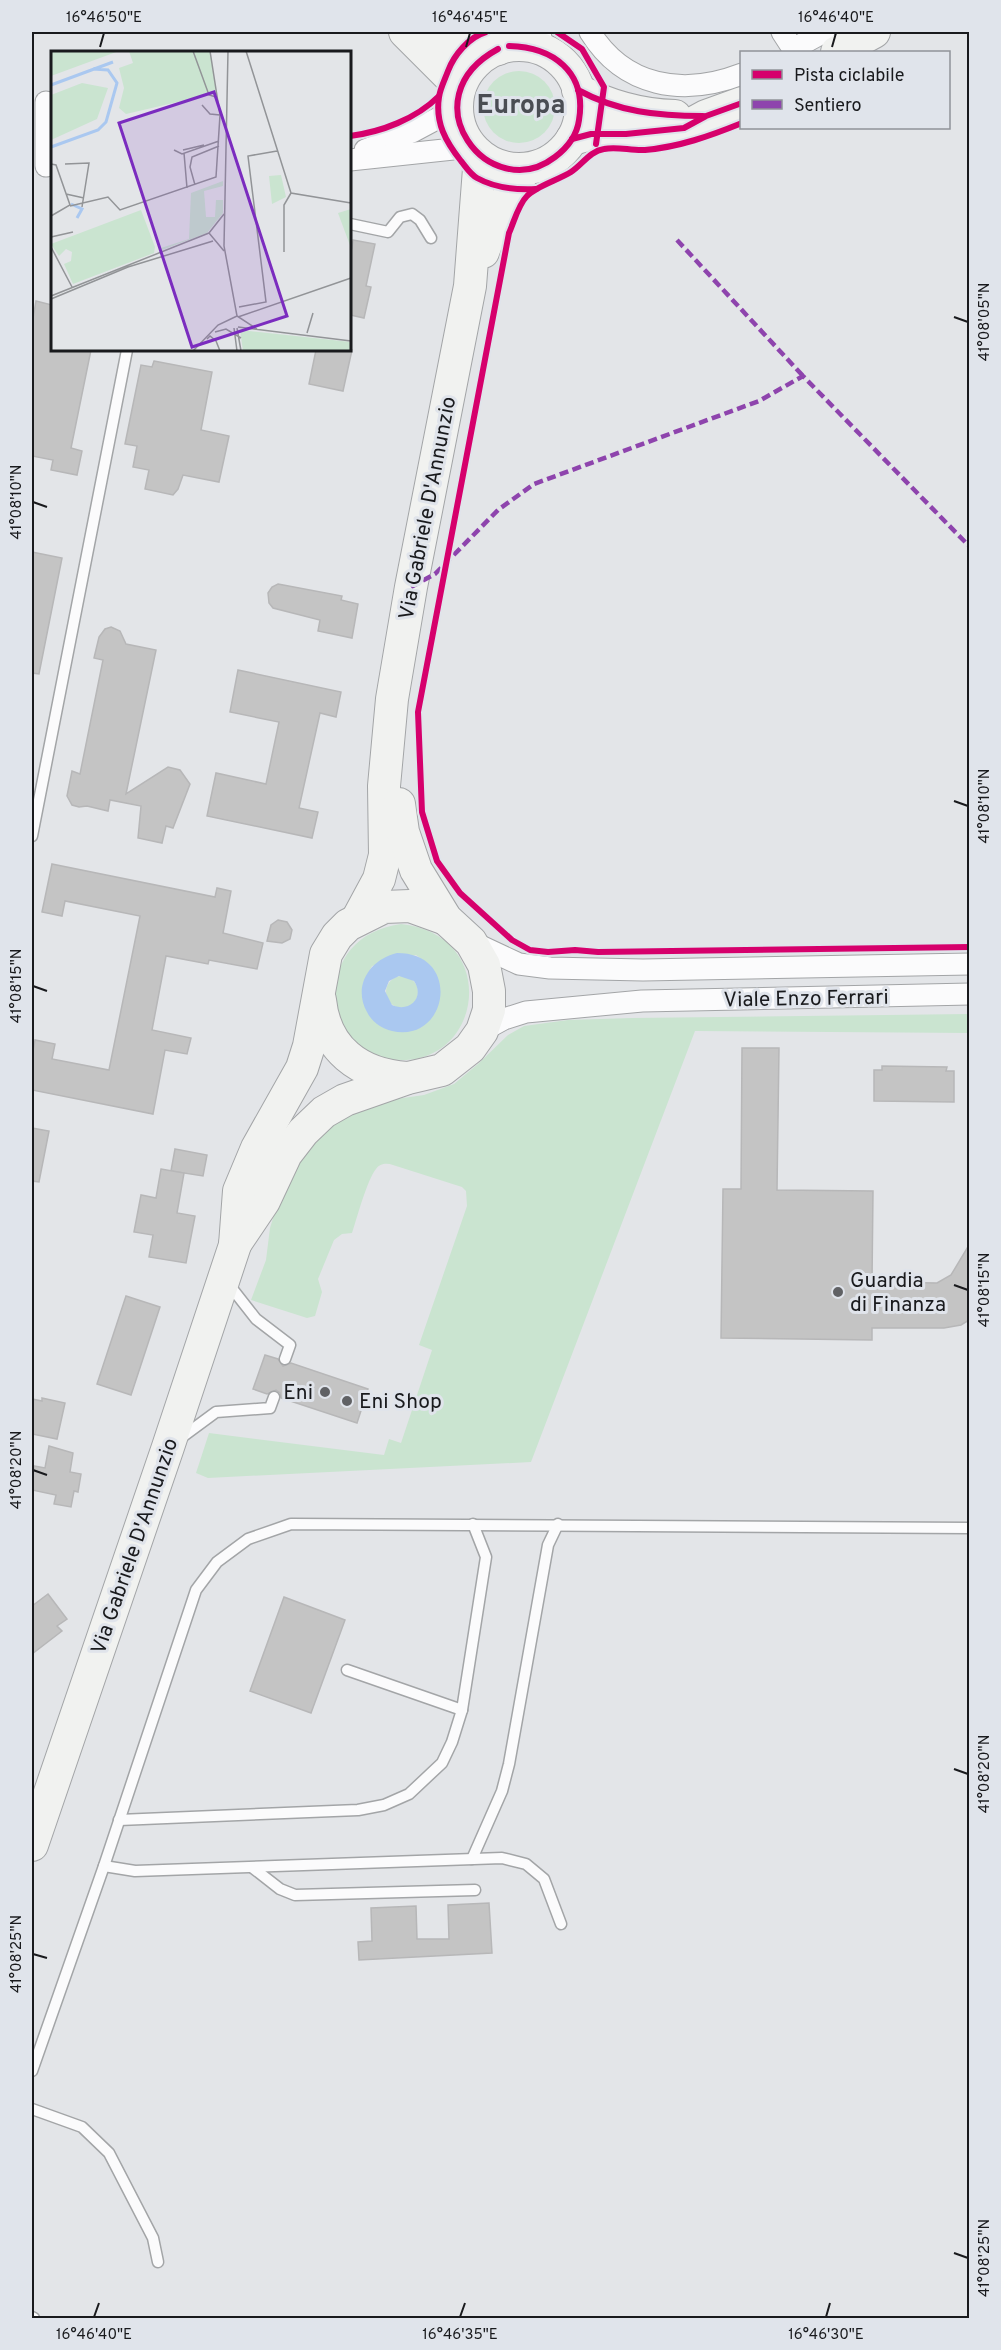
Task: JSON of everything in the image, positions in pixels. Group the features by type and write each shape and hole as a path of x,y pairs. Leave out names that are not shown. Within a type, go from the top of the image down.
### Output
{"main road":[{"path":"405,32 451,78 458,99 464,136 476,151 494,164 525,169 552,160 572,139 579,124 581,106 578,90 570,73 541,41 529,46 506,42 470,48 435,32"},
{"path":"839,51 874,32"},
{"path":"458,99 468,73 481,59 506,42"},
{"path":"578,90 603,102 629,110 664,116 706,116"},
{"path":"572,139 591,134 684,128 706,116 740,104"},
{"name":"Via Gabriele D'Annunzio","path":"390,732 397,663 470,286 476,151"},
{"name":"Via Gabriele D'Annunzio","path":"470,286 497,215 525,169"},
{"path":"358,918 379,879 385,855 384,786 390,732"},
{"path":"235,1245 264,1201 286,1154 303,1132 324,1112 345,1100 408,1078 442,1070 470,1048 482,1031 489,1010 489,991 484,965 471,942 446,920 416,870 403,831 390,732"},
{"path":"235,1245 239,1191 257,1148 302,1068 309,1046 326,954 337,936 358,918 384,907 410,906 446,920"},
{"path":"319,993 321,1012 338,1048 353,1061 370,1071 389,1077 408,1078"},
{"name":"Via Gabriele D'Annunzio","path":"32,1845 235,1245"}],"street":[{"path":"590,32 606,54 620,66 650,81 673,85 698,85 727,80 740,74"},
{"path":"787,44 824,32"},
{"path":"787,44 834,32"},
{"path":"351,158 412,132 458,99"},
{"path":"43,166 46,102"},
{"path":"351,158 476,151"},
{"name":"Viale Enzo Ferrari","path":"471,942 497,956 519,964 550,968 643,970 969,963"},
{"name":"Viale Enzo Ferrari","path":"482,1031 504,1019 526,1012 642,1001 969,994"}],"lane":[{"path":"351,224 388,232 400,217 412,214 420,220 431,238"},
{"path":"32,836 127,351"},
{"path":"224,1277 256,1319 290,1345 285,1359"},
{"path":"168,1447 216,1412 270,1408 274,1397"},
{"path":"32,2071 104,1866 196,1590 218,1562 248,1539 291,1524 969,1528"},
{"path":"119,1820 358,1810 384,1805 409,1794 442,1763 452,1742 462,1710 486,1557 473,1524"},
{"path":"472,1859 502,1791 509,1764 548,1545 558,1524"},
{"path":"347,1670 462,1710"},
{"path":"104,1866 135,1871 502,1858 526,1864 544,1879 561,1924"},
{"path":"252,1868 280,1889 295,1895 475,1890"},
{"path":"32,2109 82,2127 109,2153 153,2238 158,2262"}],"green space":[{"path":"519,71 533,74 545,81 552,93 555,107 552,121 545,133 533,140 519,143 505,140 493,133 486,121 483,107 486,93 493,81 505,74"},
{"path":"401,924 432,933 453,949 466,970 469,994 464,1018 452,1038 432,1053 406,1060 377,1056 356,1042 342,1022 336,998 338,974 349,951 370,934","holes":["416,955 431,966 422,1027 405,1032 363,1002 363,983 372,966"]},
{"path":"402,976 413,981 418,992 413,1003 402,1008 391,1003 386,992 391,981"},
{"path":"969,1014 969,1033 695,1031 531,1462 208,1478 196,1473 209,1433 384,1455 389,1439 401,1443 432,1350 419,1345 467,1206 466,1191 462,1187 391,1164 380,1166 369,1182 352,1233 342,1234 334,1240 318,1279 322,1292 315,1316 307,1318 251,1300 266,1260 270,1228 282,1189 297,1159 336,1121 375,1102 424,1095 454,1084 508,1035 524,1026 568,1020 632,1018"}],"water":[{"path":"397,953 418,957 432,967 439,981 440,997 436,1012 426,1024 411,1031 392,1031 374,1022 363,1002 363,983 367,975 372,967","holes":["399,976 414,981 418,993 414,1002 405,1007 392,1005 385,991 389,981"]}],"building":[{"path":"353,240 375,244 366,286 371,287 364,318 351,315"},
{"path":"36,301 51,305 51,351 91,351 71,448 82,451 77,475 51,470 53,460 32,456 32,324"},
{"path":"352,350 343,391 309,384 316,351"},
{"path":"154,361 212,372 201,430 229,436 219,482 183,475 173,495 145,489 149,470 133,467 137,446 125,444 141,365 152,367"},
{"path":"32,552 62,558 39,674 32,673"},
{"path":"278,584 342,596 341,600 358,604 352,638 318,631 320,620 273,608 269,603 268,593"},
{"path":"111,627 120,631 126,644 156,650 126,794 168,767 180,770 190,784 173,828 166,826 162,843 138,838 141,806 110,800 108,811 72,805 67,796 72,771 80,774 103,660 94,658 99,637 105,629"},
{"path":"238,670 341,692 336,717 320,713 299,808 318,812 312,838 207,816 216,773 266,784 279,722 230,712"},
{"path":"52,864 215,897 217,888 231,891 223,933 263,943 257,969 209,960 208,964 166,956 152,1030 191,1038 187,1054 165,1050 153,1114 32,1090 32,1056 35,1040 55,1044 52,1059 109,1070 140,916 65,901 62,916 42,912"},
{"path":"278,920 287,922 292,930 290,939 282,943 267,941 271,925"},
{"path":"742,1048 779,1048 777,1190 873,1191 872,1282 937,1283 951,1275 969,1245 969,1320 961,1325 944,1328 872,1328 872,1340 721,1338 723,1189 741,1189"},
{"path":"882,1066 947,1067 946,1071 954,1071 954,1102 874,1101 874,1070 882,1070"},
{"path":"32,1128 49,1131 39,1182 32,1181"},
{"path":"175,1149 207,1155 203,1176 171,1171"},
{"path":"161,1169 184,1173 177,1213 195,1216 186,1263 149,1257 153,1235 134,1232 141,1195 156,1198"},
{"path":"126,1296 160,1307 131,1395 97,1384"},
{"path":"265,1355 278,1359 283,1366 291,1363 368,1389 357,1423 281,1398 280,1393 276,1390 267,1394 253,1389"},
{"path":"42,1398 65,1403 57,1439 32,1434 32,1399 42,1401"},
{"path":"49,1446 73,1453 70,1472 81,1474 78,1492 74,1491 71,1507 54,1504 56,1495 32,1490 34,1466 45,1468"},
{"path":"48,1594 67,1619 57,1626 62,1631 32,1654 32,1606"},
{"path":"284,1597 345,1620 311,1713 250,1691"},
{"path":"489,1903 492,1953 359,1960 358,1942 372,1941 371,1908 416,1906 417,1939 449,1939 448,1905"}],"marked path":[{"path":"677,240 803,376"},
{"path":"411,587 435,574 498,510 534,484 759,401 803,376 970,547"}],"cycle path":[{"path":"486,32 468,42 451,65 439,97 440,124 451,147 466,168 475,176 498,186 513,189 536,189"},
{"path":"557,32 582,49 604,87 596,144"},
{"path":"498,49 471,70 459,94 458,118 468,140 484,158 506,168 530,169 555,157 564,150 574,136 579,120 578,88 564,65 553,57 525,47 509,46"},
{"path":"578,90 623,108 670,115 703,116"},
{"path":"351,136 398,123 420,111 439,96"},
{"path":"572,139 591,134 626,134 684,128 706,116 740,104"},
{"path":"740,124 682,144 645,150 614,148 599,150 571,172 531,193 519,209 509,233 418,712 422,812 437,861 460,893 512,940 530,950 598,952 970,947"}],"place":[{"name":"Guardia di Finanza","path":"838,1292"},
{"name":"Eni","path":"325,1392"},
{"name":"Eni Shop","path":"347,1401"}],"district":[{"name":"Europa","path":"521,104"}]}
